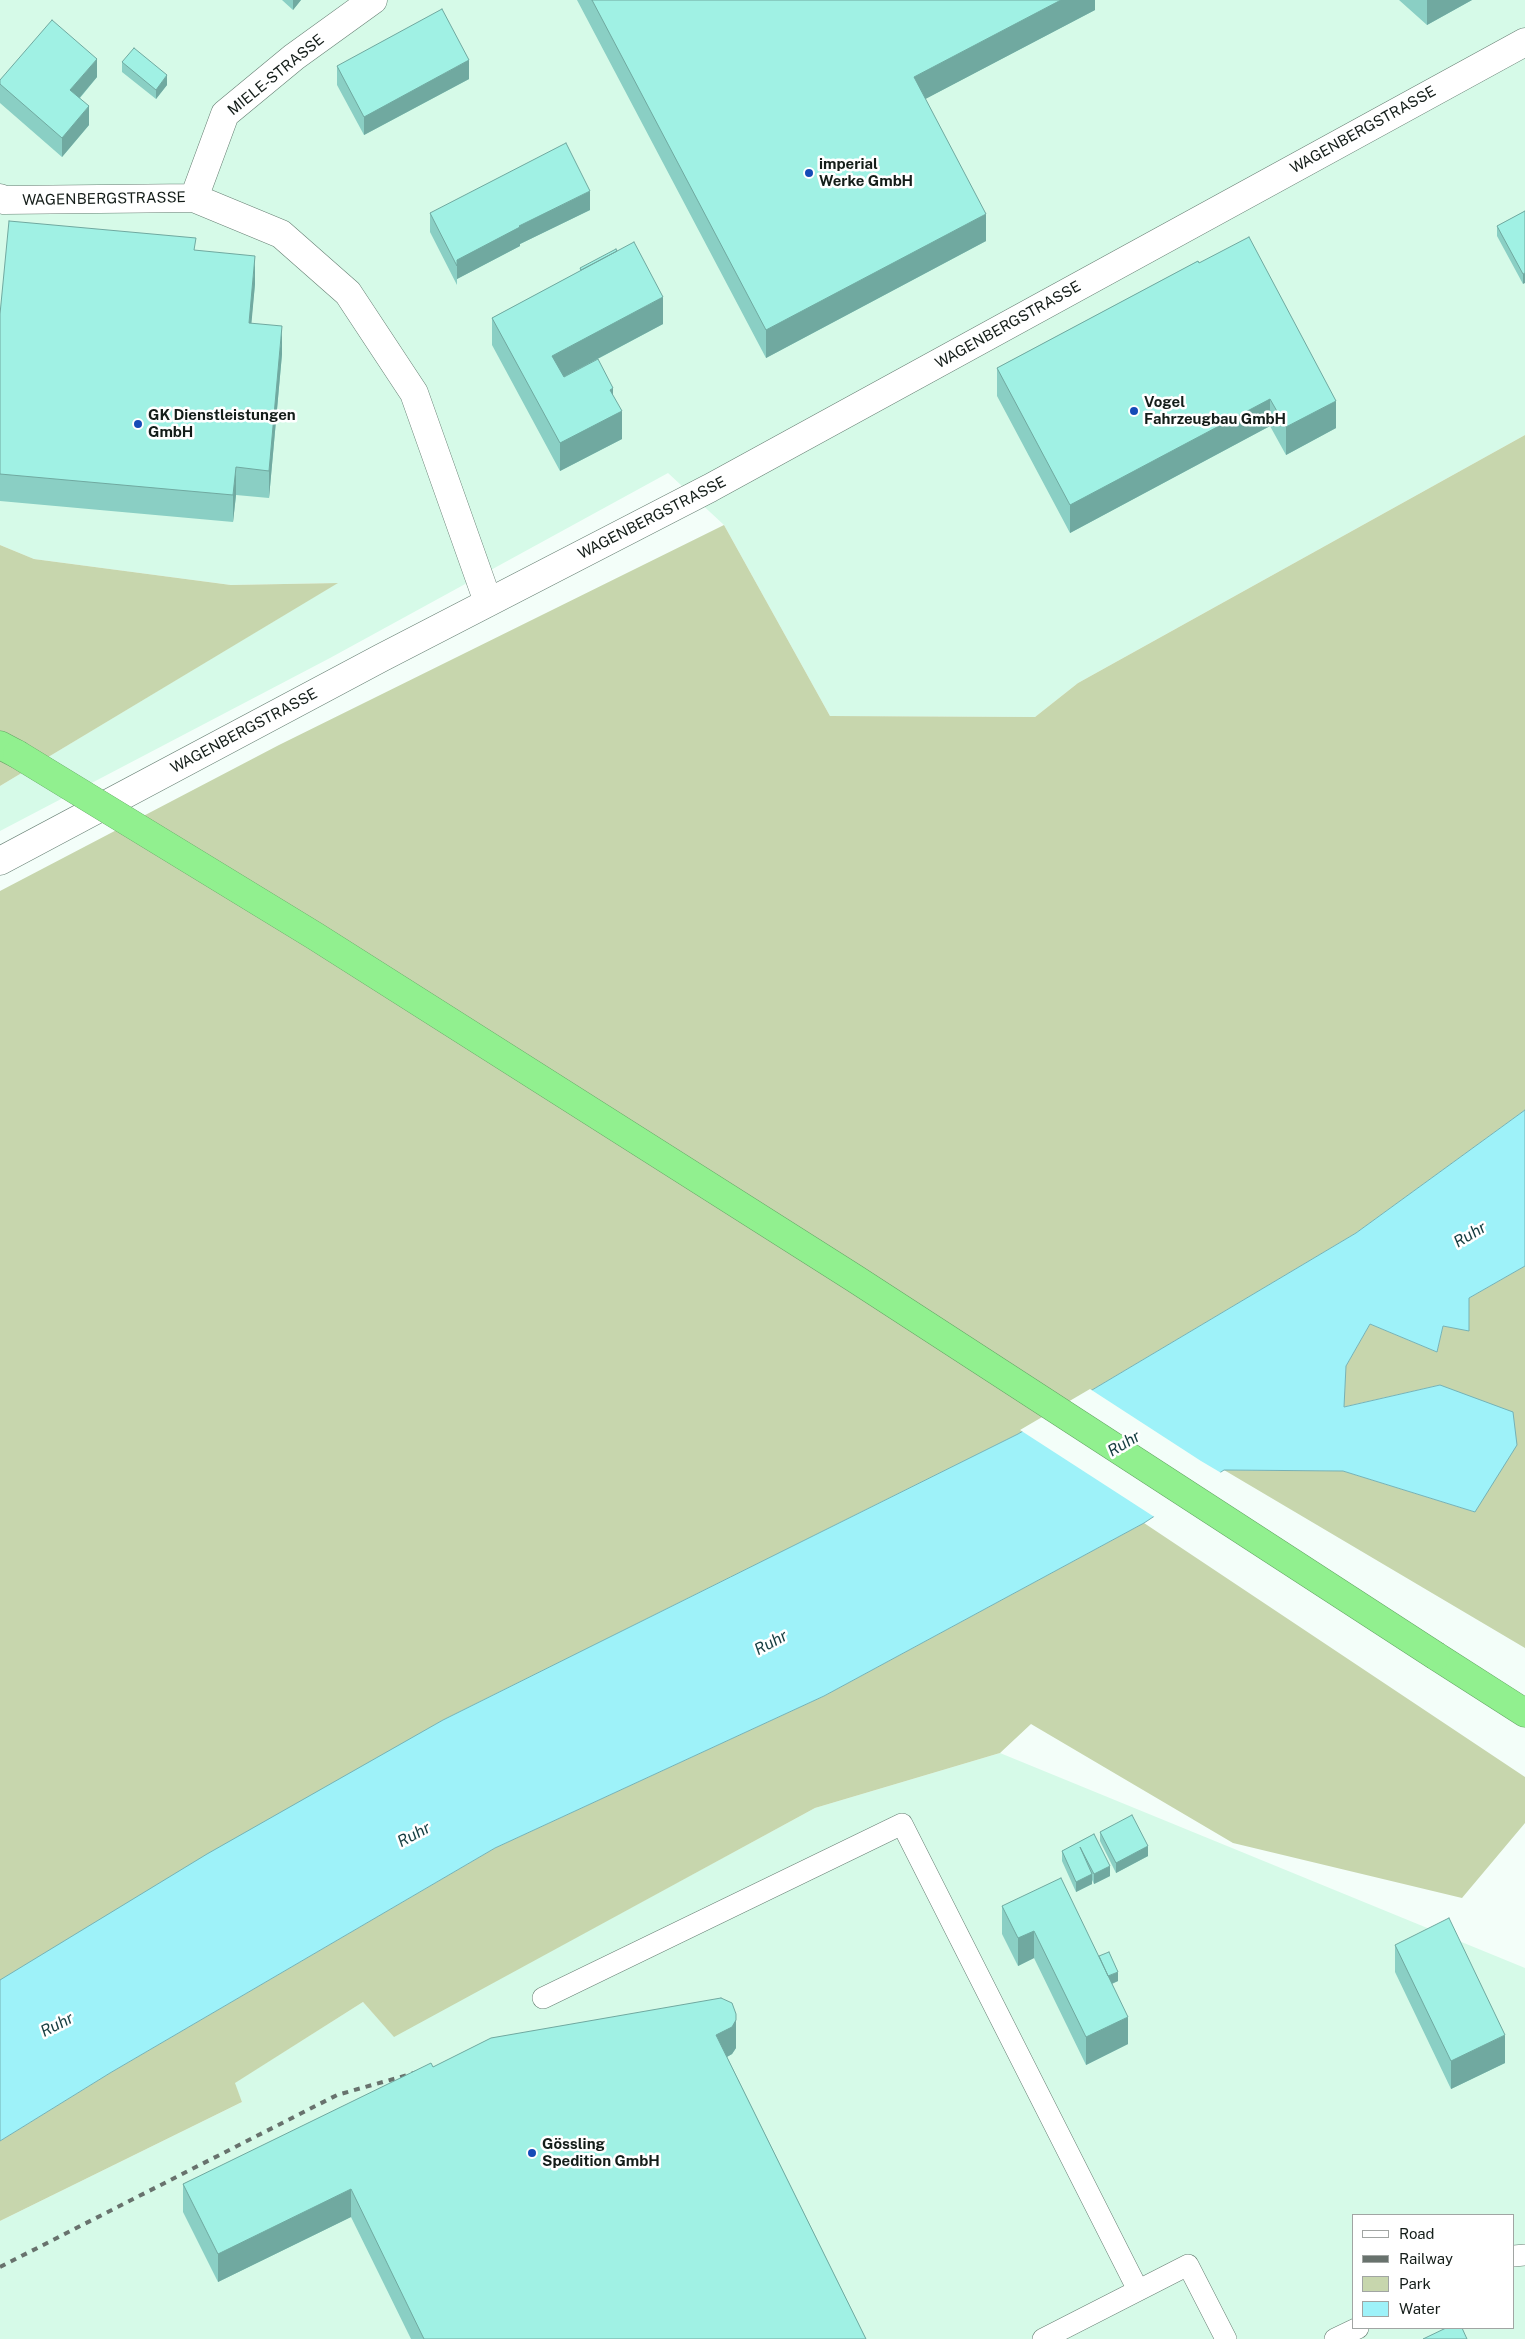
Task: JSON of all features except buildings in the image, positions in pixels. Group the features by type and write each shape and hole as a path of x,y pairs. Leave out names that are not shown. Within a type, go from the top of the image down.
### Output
{"highway":[{"path":"8,750 315,936 803,1246 1525,1713"}],"street":[{"name":"MIELE-STRASSE","path":"194,198 226,114 294,58 373,0"},
{"name":"WAGENBERGSTRASSE","path":"0,861 488,602 727,478 1525,42"},
{"name":"WAGENBERGSTRASSE","path":"0,198 4,200 194,198 281,234 348,293 414,393 488,602"}],"lane":[{"path":"543,1998 902,1824 1138,2290"},
{"path":"1044,2339 1188,2265 1226,2339"},
{"path":"1335,2339 1356,2329"}],"shaded area":[{"path":"0,0 1525,0 1525,435 1078,683 1035,717 830,716 724,525 668,473 330,658 0,831 0,786 337,583 231,585 34,559 0,545"},
{"path":"1000,1753 1525,1968 1525,2339 0,2339 0,2221 242,2102 234,2083 363,2002 394,2036 815,1808"}],"green space":[{"path":"1525,435 1525,1110 1356,1233 1018,1434 443,1720 0,1983 0,891 279,745 724,525 830,716 1035,717 1078,683"},
{"path":"0,545 34,559 231,585 338,583 0,786"},
{"path":"1525,1266 1525,1648 1224,1470 1343,1471 1475,1512 1440,1385 1343,1407 1346,1366 1370,1324 1437,1352 1443,1326 1469,1330 1469,1298"},
{"path":"1144,1523 1525,1777 1525,1823 1462,1898 1233,1843 1031,1724 1000,1753 815,1808 394,2037 363,2002 235,2083 242,2102 0,2221 0,2141 110,2073 495,1848 824,1696"}],"water":[{"name":"Ruhr","path":"1525,1110 1525,1266 1469,1298 1469,1331 1443,1326 1437,1352 1370,1324 1346,1366 1344,1407 1440,1385 1513,1412 1517,1445 1475,1512 1343,1471 1224,1470 1144,1523 824,1696 495,1848 110,2073 0,2141 0,1980 207,1854 443,1720 1018,1434 1356,1233"}],"pier":[{"path":"1090,1389 1223,1474 1156,1518 1020,1430"}],"railway":[{"path":"0,2267 337,2095 418,2072"}],"place":[{"name":"imperial Werke GmbH","path":"809,173"},
{"name":"Vogel Fahrzeugbau GmbH","path":"1134,411"},
{"name":"GK Dienstleistungen GmbH","path":"138,424"},
{"name":"Gössling Spedition GmbH","path":"532,2153"}]}
